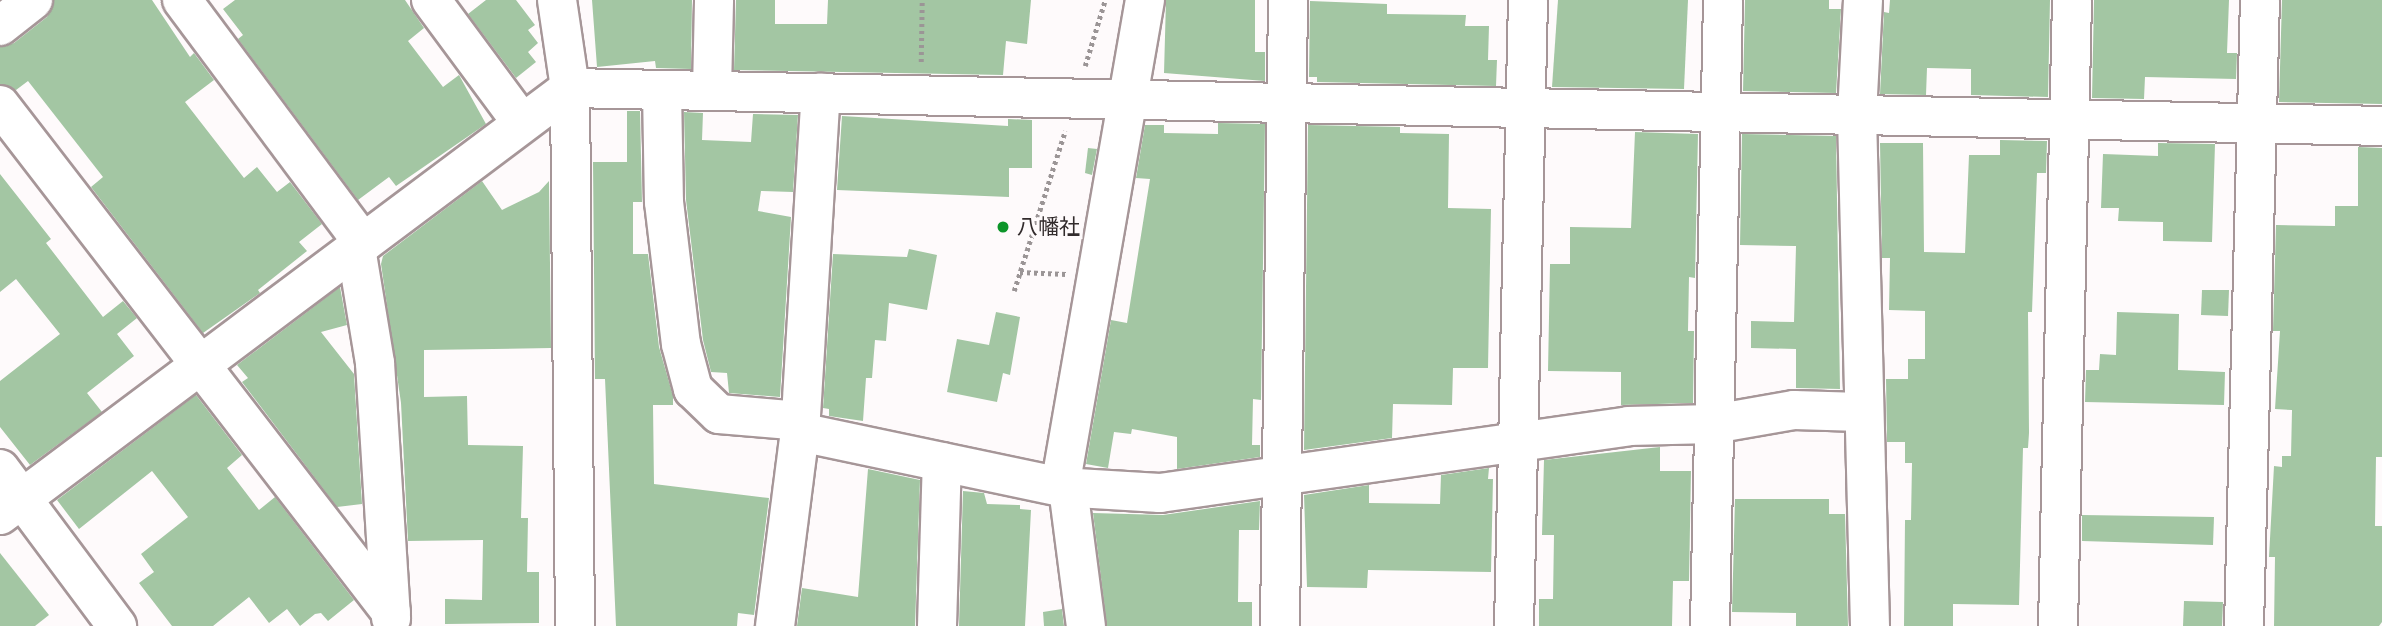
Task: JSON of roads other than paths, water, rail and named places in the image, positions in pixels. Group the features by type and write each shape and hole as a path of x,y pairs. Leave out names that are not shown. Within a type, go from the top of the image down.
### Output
{"street":[{"path":"0,26 32,0"},
{"path":"182,0 360,245 375,363 391,619"},
{"path":"431,0 522,123"},
{"path":"557,0 570,88 575,626"},
{"path":"712,90 714,0"},
{"path":"1086,626 1064,487 1145,0"},
{"path":"1280,626 1288,0"},
{"path":"1514,626 1528,0"},
{"path":"1710,626 1723,0"},
{"path":"1863,0 1857,116 1861,412 1870,626"},
{"path":"2058,626 2072,0"},
{"path":"2244,626 2260,0"},
{"path":"117,626 7,494 198,367 570,88 2382,126"},
{"path":"662,90 664,202 681,344 693,389 719,414 800,427 942,462 1064,487 1160,493 1628,426 1714,424 1794,410 1861,412"},
{"path":"775,626 800,427 821,93"},
{"path":"0,104 391,619"},
{"path":"937,626 942,462"}],"place":[{"name":"八幡社","path":"1003,227"}]}
